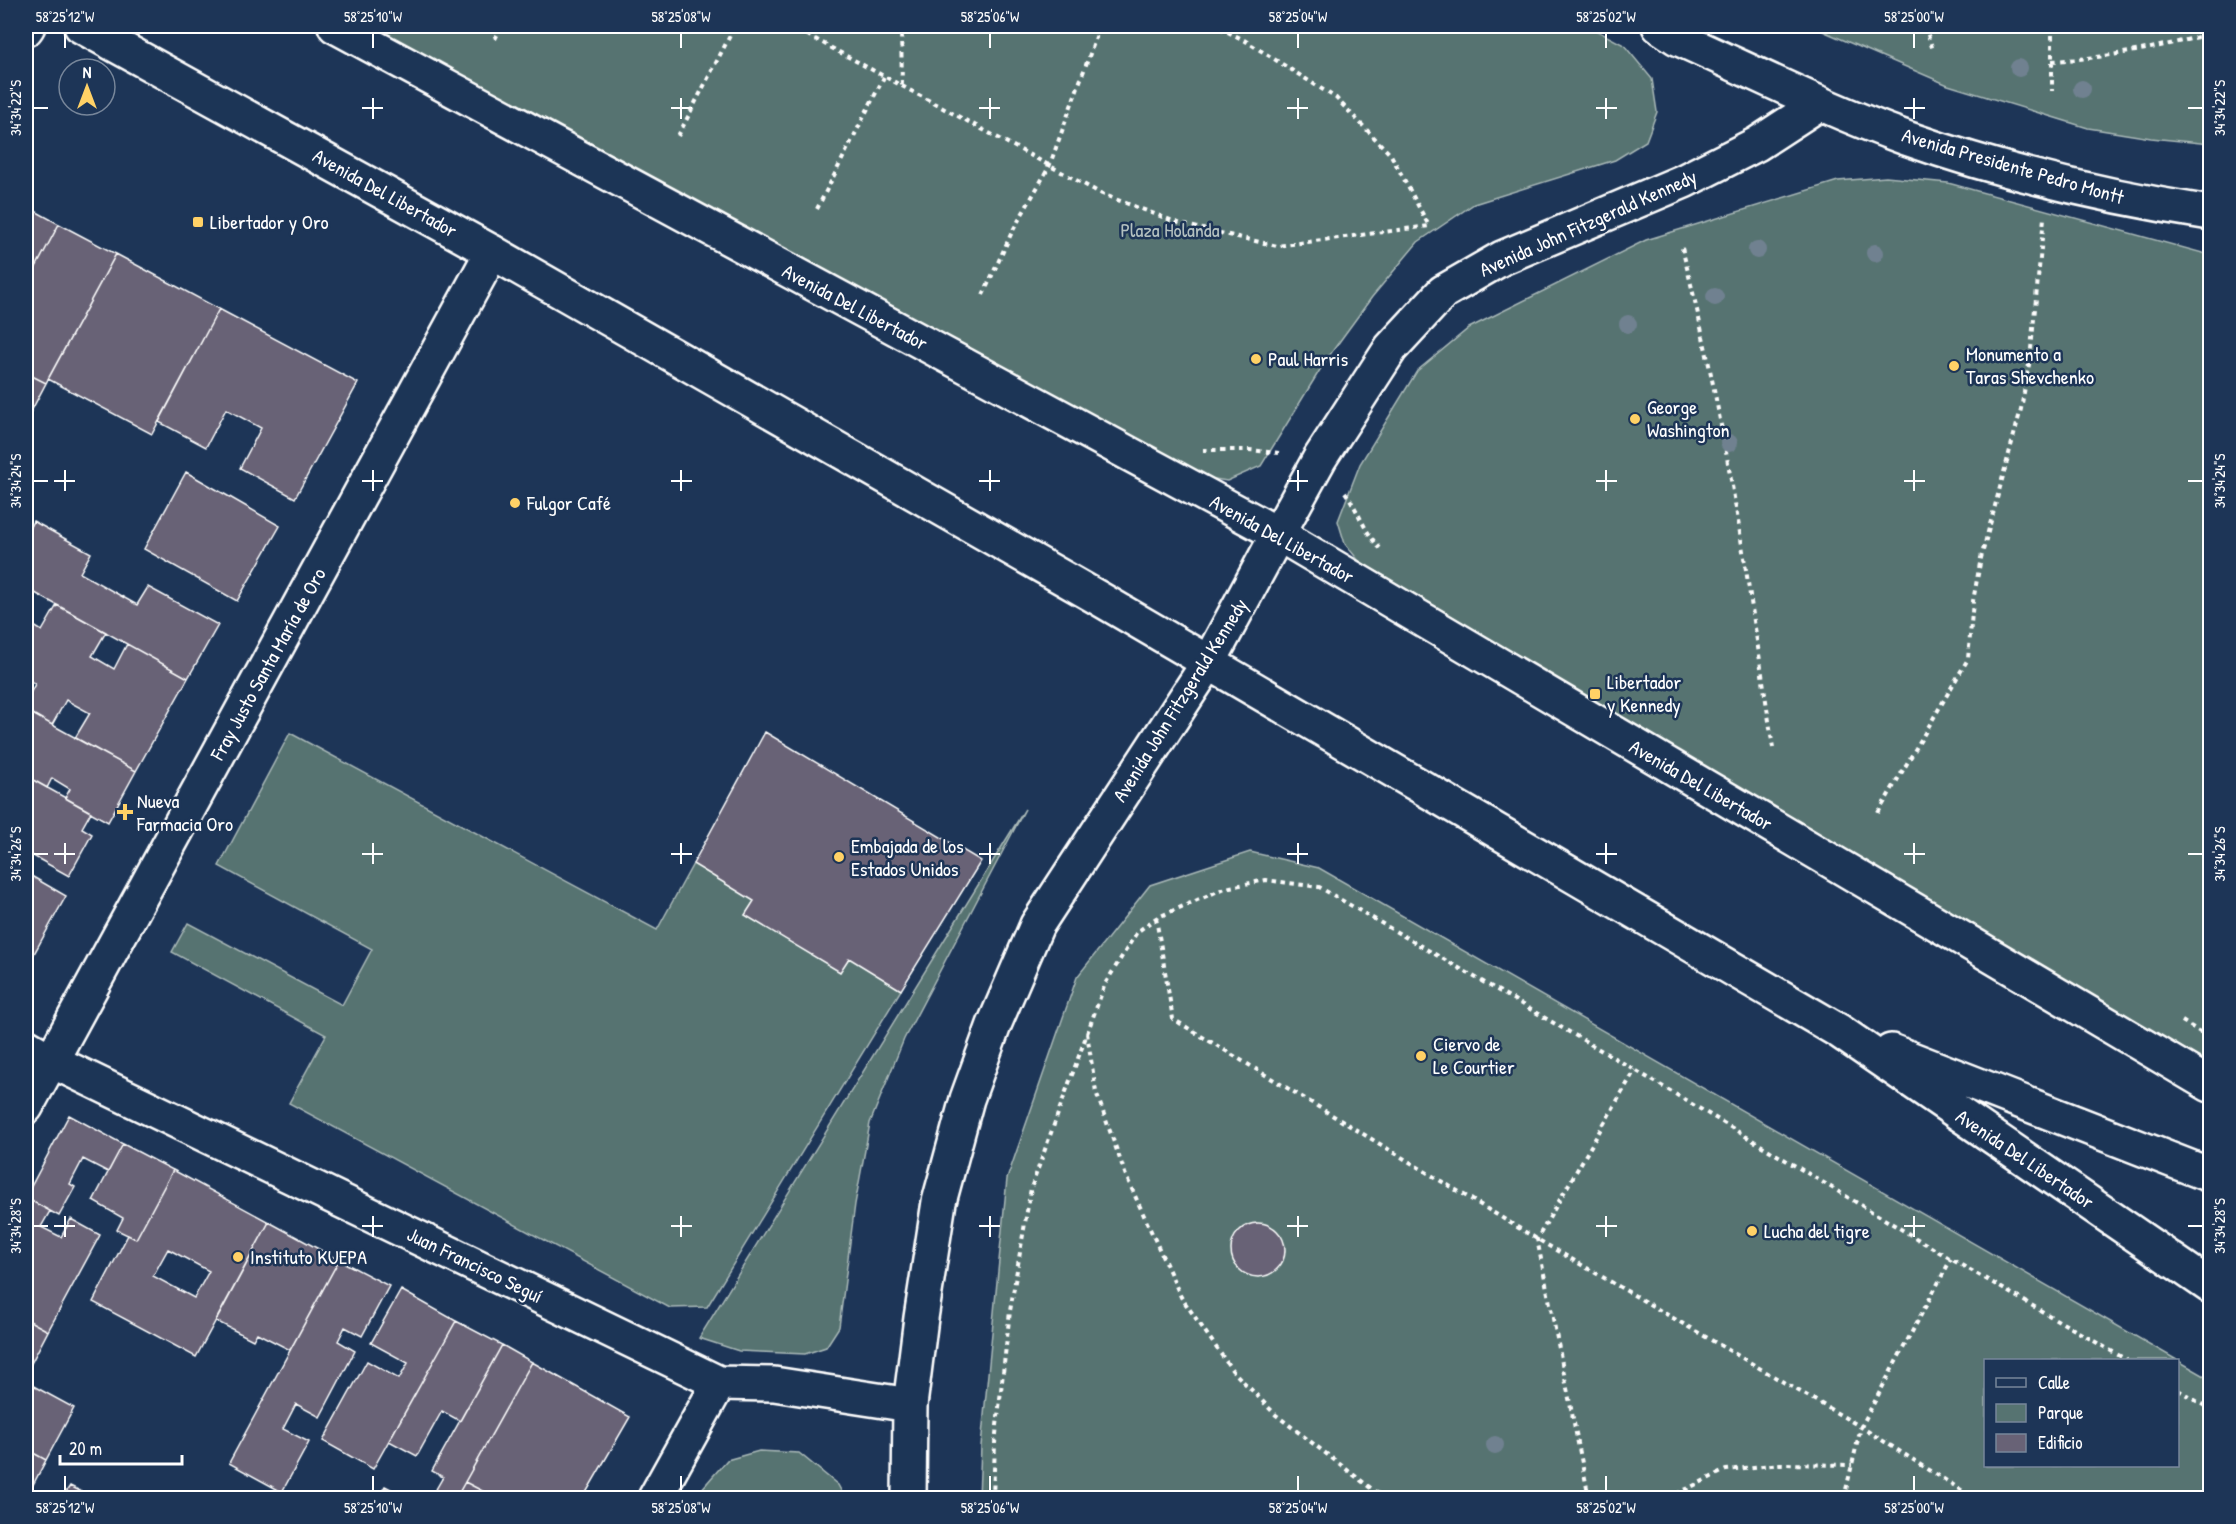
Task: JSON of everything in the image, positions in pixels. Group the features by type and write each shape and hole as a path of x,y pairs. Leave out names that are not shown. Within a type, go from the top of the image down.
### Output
{"main road":[{"name":"Avenida Del Libertador","path":"81,26 492,252 1209,662 1839,1031 2211,1286"},
{"name":"Avenida Del Libertador","path":"335,26 1278,534 2211,1084"},
{"name":"Avenida Presidente Pedro Montt","path":"1659,26 1677,38 1821,104 1906,138 1989,164 2145,203 2211,213"},
{"name":"Avenida John Fitzgerald Kennedy","path":"909,1498 910,1405 939,1202 967,1099 994,1025 1037,925 1209,662 1320,458 1391,348 1443,292 1503,258 1684,181 1757,144 1821,104"},
{"name":"Fray Justo Santa María de Oro","path":"26,1107 39,1053 492,252"},
{"name":"Avenida Del Libertador","path":"1839,1031 2211,1175"},
{"name":"Juan Francisco Seguí","path":"39,1053 719,1383 774,1384 910,1405"},
{"path":"655,1498 719,1383"}],"path":[{"path":"495,39 502,26"},
{"path":"678,136 735,26"},
{"path":"791,26 1102,194 1181,224 1277,246 1429,226 1392,155 1336,98 1244,40 1216,26"},
{"path":"901,26 902,87"},
{"path":"983,295 1012,232 1048,166 1100,26"},
{"path":"1925,26 1933,50"},
{"path":"2052,26 2052,91"},
{"path":"2052,61 2097,58 2160,47 2211,34"},
{"path":"817,209 884,77"},
{"path":"1878,813 1968,659 1972,601 2021,410 2030,359 2044,218"},
{"path":"1682,248 1712,381 1744,553 1773,748"},
{"path":"993,1498 995,1443 1010,1311 1031,1188 1105,984 1137,932 1156,918 1225,888 1266,880 1319,887 2125,1359"},
{"path":"1156,918 1173,1019 1537,1239 1861,1427 1974,1498"},
{"path":"1087,1031 1096,1092 1126,1176 1181,1297 1232,1370 1261,1400 1381,1496"},
{"path":"1589,1498 1537,1239 1635,1070"},
{"path":"1844,1498 1861,1427 1952,1259"},
{"path":"2179,1391 2211,1409"},
{"path":"1668,1498 1726,1470 1780,1464 1852,1465"},
{"path":"1375,1498 1381,1496 1412,1498"}],"green space":[{"name":"Plaza Holanda","path":"368,26 1588,26 1624,45 1652,79 1657,112 1646,141 1615,160 1474,204 1418,242 1372,297 1326,360 1261,466 1227,481 1196,476"},
{"path":"1811,26 2210,26 2210,144 2088,128 1948,85"},
{"path":"1886,177 1948,183 2210,255 2210,1066 1359,561 1345,544 1338,521 1360,464 1417,371 1469,328 1646,240 1838,181"},
{"path":"290,733 657,930 693,864 754,901 745,915 840,972 849,958 901,990 707,1307 670,1308 289,1103 326,1035 172,952 188,923 342,1005 372,949 219,866"},
{"path":"1025,809 904,1039 870,1123 855,1204 839,1327 826,1347 805,1354 739,1351 699,1338"},
{"path":"1250,852 1319,868 2175,1359 1984,1359 1984,1467 2179,1467 2179,1362 2210,1379 2210,1498 979,1498 981,1446 1007,1179 1077,977 1150,885"},
{"path":"759,1451 799,1453 838,1485 845,1498 694,1498 727,1460"}],"building":[{"path":"26,206 59,224 26,286"},
{"path":"59,224 116,254 46,383 26,373 26,286"},
{"path":"116,254 219,309 152,434 48,379"},
{"path":"219,309 358,383 295,498 240,468 261,428 226,409 206,447 159,422"},
{"path":"26,373 46,383 26,421"},
{"path":"186,472 280,526 237,601 144,549"},
{"path":"33,521 91,553 80,573 137,605 148,587 218,625 188,678 26,588 26,535"},
{"path":"26,588 34,593 26,608"},
{"path":"57,605 106,632 92,656 114,669 127,644 188,678 136,771 75,738 90,713 66,700 52,725 26,710 26,701 35,684 26,678 26,621 42,631"},
{"path":"27,711 136,771 108,822 65,798 70,789 52,778 47,788 26,776"},
{"path":"765,732 981,861 901,990 849,958 840,972 745,915 754,901 693,864"},
{"path":"26,776 91,812 82,828 92,834 69,876 26,852"},
{"path":"26,873 66,896 26,968"},
{"path":"69,1115 123,1144 108,1172 83,1159 70,1184 75,1187 59,1216 26,1196"},
{"path":"123,1144 173,1170 136,1239 117,1230 123,1218 93,1201"},
{"path":"173,1170 269,1222 196,1357 93,1302 128,1235 136,1239","holes":["168,1249 209,1271 194,1298 153,1276"]},
{"path":"26,1198 50,1211 41,1227 61,1237 71,1219 100,1235 48,1331 26,1319"},
{"path":"269,1222 339,1260 290,1350 257,1333 253,1340 216,1321"},
{"path":"1258,1223 1268,1225 1277,1231 1283,1240 1285,1250 1283,1260 1277,1269 1268,1275 1258,1277 1248,1275 1239,1269 1233,1260 1231,1250 1233,1240 1239,1231 1248,1225"},
{"path":"339,1260 389,1286 362,1336 345,1327 338,1341 355,1351 320,1417 296,1404 283,1429 309,1442 282,1492 229,1463"},
{"path":"401,1290 456,1321 373,1469 323,1441 367,1361 399,1379 408,1363 371,1343"},
{"path":"26,1319 48,1331 26,1373"},
{"path":"456,1321 502,1345 460,1421 442,1411 417,1456 389,1441"},
{"path":"502,1345 532,1362 456,1498 431,1498 443,1477 432,1471"},
{"path":"532,1362 630,1417 583,1498 496,1498 465,1482"},
{"path":"26,1382 74,1408 46,1460 26,1449"},
{"path":"26,1449 46,1460 26,1498"},
{"path":"465,1482 496,1498 456,1498"},
{"path":"70,1486 94,1498 62,1498"},
{"path":"385,1486 408,1498 378,1498"}],"place":[{"name":"Libertador y Oro","path":"198,222"},
{"name":"Paul Harris","path":"1256,359"},
{"name":"Monumento a Taras Shevchenko","path":"1954,366"},
{"name":"George Washington","path":"1635,419"},
{"name":"Fulgor Café","path":"515,503"},
{"name":"Libertador y Kennedy","path":"1595,694"},
{"name":"Nueva Farmacia Oro","path":"125,812"},
{"name":"Embajada de los Estados Unidos","path":"839,857"},
{"name":"Ciervo de Le Courtier","path":"1421,1056"},
{"name":"Lucha del tigre","path":"1752,1231"},
{"name":"Instituto KUEPA","path":"238,1257"}]}
